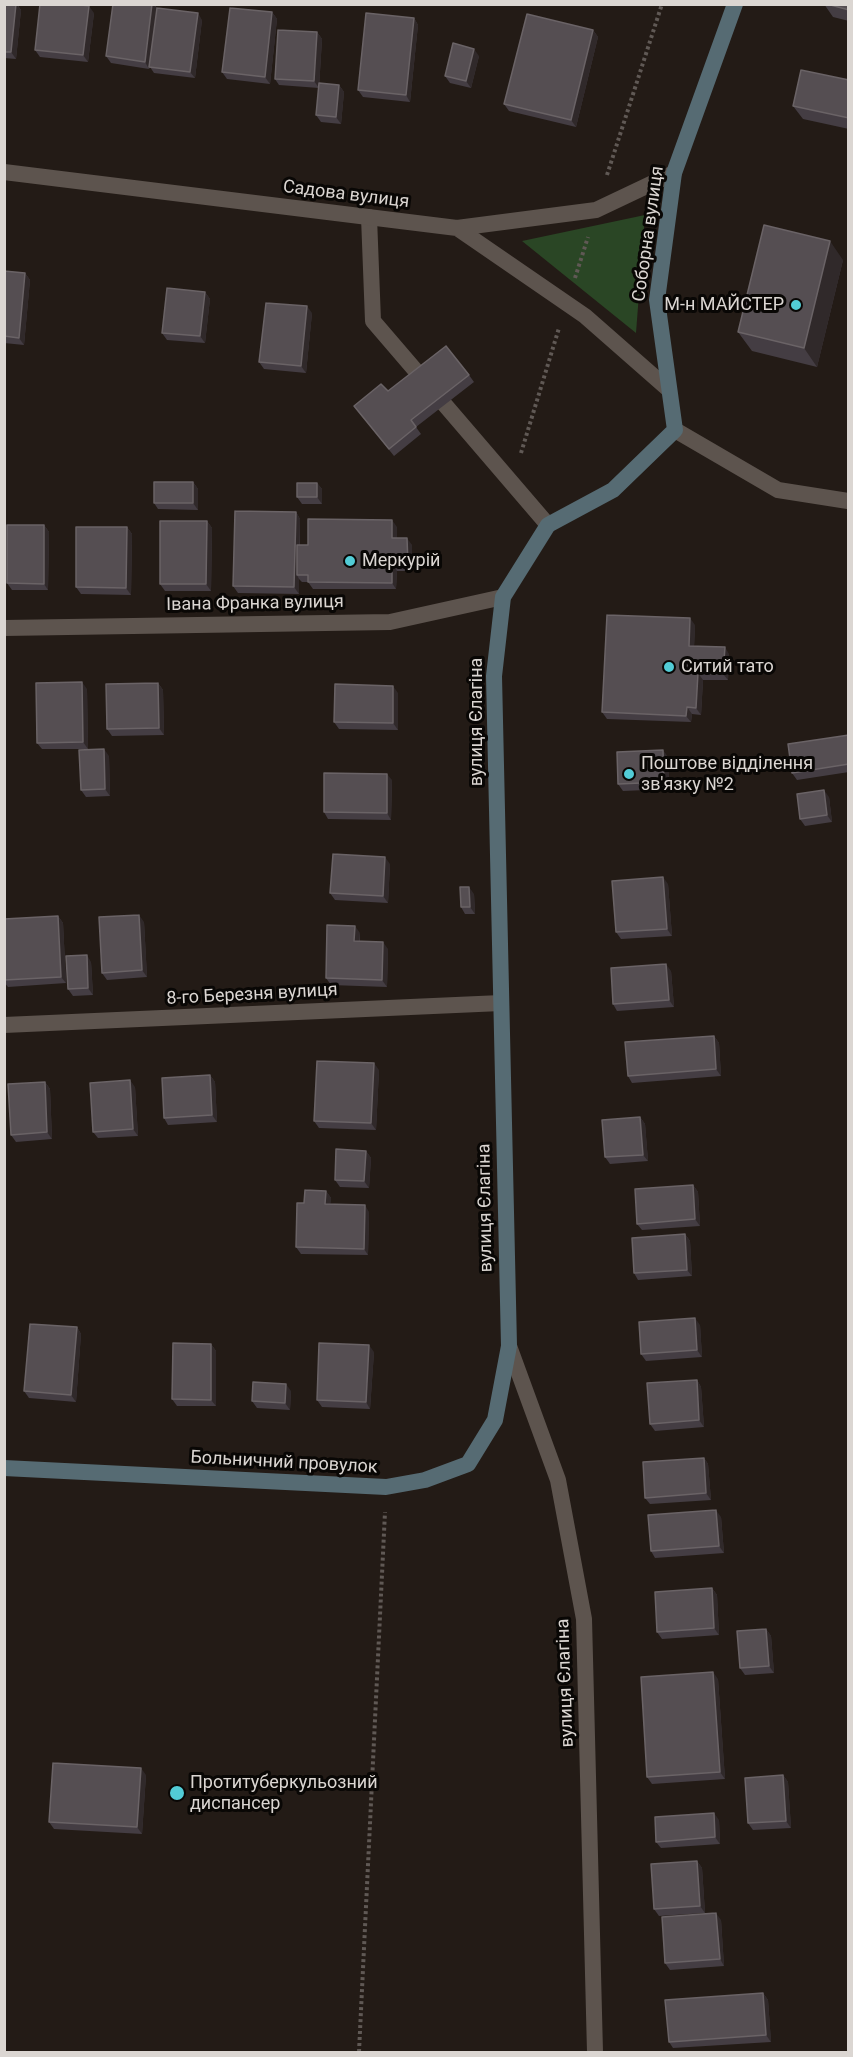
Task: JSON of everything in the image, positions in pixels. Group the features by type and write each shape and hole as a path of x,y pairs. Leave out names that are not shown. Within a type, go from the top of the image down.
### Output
{"main road":[{"name":"Соборна вулиця","path":"675,430 667,388 657,300 674,173 735,4"},
{"name":"вулиця Єлагіна","path":"509,1346 494,676 503,597 548,525 613,490 675,430"},
{"name":"Больничний провулок","path":"4,1468 386,1487 425,1479 468,1464 495,1420 509,1346"}],"street":[{"name":"Садова вулиця","path":"4,172 458,228 596,210 674,173"},
{"path":"369,217 373,321 548,525"},
{"path":"458,228 585,316 667,388"},
{"path":"675,430 778,490 849,501"},
{"name":"Івана Франка вулиця","path":"4,628 390,622 503,597"},
{"name":"8-го Березня вулиця","path":"4,1025 501,1003"},
{"name":"вулиця Єлагіна","path":"509,1346 558,1480 584,1619 595,2052"}],"path":[{"path":"512,483 596,210 663,4"},
{"path":"359,2052 386,1487"}],"green space":[{"path":"645,215 636,333 522,241"}],"building":[{"path":"4,4 16,4 11,52 4,52"},
{"path":"40,4 89,6 83,55 35,50"},
{"path":"113,4 152,4 145,62 106,56"},
{"path":"827,4 849,4 849,10"},
{"path":"157,8 198,13 190,72 149,67"},
{"path":"230,8 272,12 265,77 222,72"},
{"path":"366,13 414,18 406,95 358,90"},
{"path":"527,14 593,30 571,120 504,104"},
{"path":"278,30 317,32 314,81 275,79"},
{"path":"453,43 474,49 466,81 445,76"},
{"path":"801,70 849,80 849,118 793,106"},
{"path":"319,83 339,85 336,117 316,115"},
{"path":"764,225 830,241 804,348 738,332"},
{"path":"4,271 25,273 19,338 4,336"},
{"path":"167,288 205,292 200,336 162,333"},
{"path":"266,303 307,306 301,366 259,362"},
{"path":"446,346 469,375 411,420 416,427 389,449 354,406 381,384 388,391"},
{"path":"154,482 193,482 193,503 154,503"},
{"path":"297,483 317,483 317,497 297,497"},
{"path":"235,511 296,512 294,587 233,586"},
{"name":"Меркурій","path":"308,519 392,520 392,538 407,538 408,564 392,564 392,583 308,582 308,575 297,575 297,545 308,545"},
{"path":"160,521 207,521 206,584 160,584"},
{"path":"7,525 44,525 44,584 7,583"},
{"path":"76,527 127,527 126,588 76,587"},
{"name":"Ситий тато","path":"607,615 690,618 689,646 725,647 723,674 698,673 696,708 687,707 686,716 602,712"},
{"path":"82,682 83,742 37,743 36,683"},
{"path":"158,683 159,728 107,729 106,684"},
{"path":"335,684 393,686 393,723 334,722"},
{"path":"849,735 849,764 792,773 788,744"},
{"path":"104,749 105,789 81,790 79,750"},
{"path":"663,750 664,782 618,784 617,752"},
{"path":"324,773 387,774 387,813 324,812"},
{"path":"824,790 827,815 800,819 797,794"},
{"path":"333,854 385,857 383,896 330,893"},
{"path":"663,877 667,929 616,932 612,881"},
{"path":"460,887 469,887 470,907 461,907"},
{"path":"139,915 142,970 102,973 99,917"},
{"path":"58,916 61,977 4,980 4,919"},
{"path":"327,925 355,926 354,941 383,942 382,980 326,978"},
{"path":"87,955 88,988 68,989 66,956"},
{"path":"666,964 669,1000 613,1004 611,968"},
{"path":"714,1036 716,1069 628,1076 625,1042"},
{"path":"317,1061 374,1063 371,1123 314,1121"},
{"path":"210,1075 212,1115 164,1118 162,1078"},
{"path":"130,1080 133,1129 93,1132 90,1083"},
{"path":"45,1082 47,1132 11,1135 8,1084"},
{"path":"640,1117 643,1155 605,1157 602,1120"},
{"path":"336,1149 366,1151 364,1181 335,1180"},
{"path":"693,1185 695,1219 637,1224 635,1189"},
{"path":"305,1190 326,1191 325,1204 365,1205 364,1249 296,1247 297,1203 304,1203"},
{"path":"685,1234 687,1270 634,1273 632,1238"},
{"path":"695,1318 697,1350 641,1354 639,1322"},
{"path":"30,1324 77,1327 71,1395 24,1391"},
{"path":"173,1343 211,1344 211,1400 172,1399"},
{"path":"319,1343 369,1345 366,1402 317,1400"},
{"path":"697,1380 699,1420 650,1424 647,1383"},
{"path":"253,1382 286,1384 285,1403 252,1401"},
{"path":"704,1458 706,1493 645,1498 643,1462"},
{"path":"716,1510 719,1546 651,1551 648,1515"},
{"path":"712,1588 714,1628 657,1632 655,1592"},
{"path":"766,1629 769,1666 740,1668 737,1631"},
{"path":"713,1672 720,1772 647,1777 641,1677"},
{"path":"53,1763 141,1768 137,1827 49,1822"},
{"path":"783,1775 786,1821 748,1823 745,1778"},
{"path":"714,1813 715,1837 656,1842 655,1817"},
{"path":"697,1861 700,1906 654,1909 651,1864"},
{"path":"716,1913 720,1959 665,1963 662,1917"},
{"path":"763,1993 766,2035 669,2042 665,2000"}],"place":[{"name":"М-н МАЙСТЕР","path":"796,305"},
{"name":"Меркурій","path":"350,561"},
{"name":"Ситий тато","path":"669,667"},
{"name":"Поштове відділення зв'язку №2","path":"629,774"},
{"name":"Протитуберкульозний диспансер","path":"177,1793"}]}
